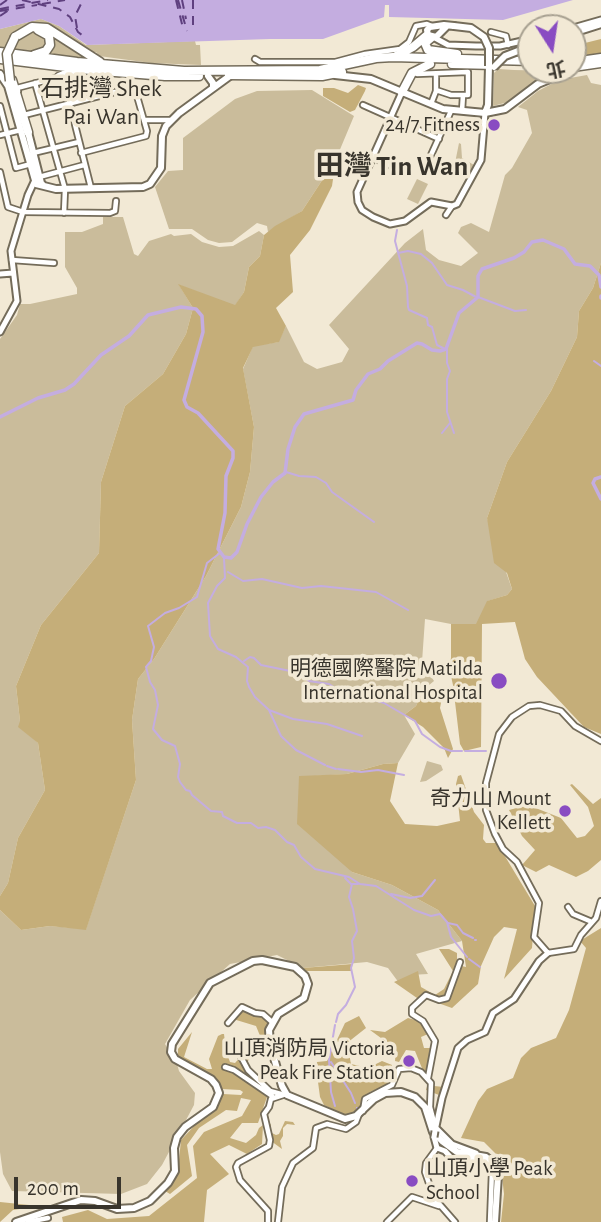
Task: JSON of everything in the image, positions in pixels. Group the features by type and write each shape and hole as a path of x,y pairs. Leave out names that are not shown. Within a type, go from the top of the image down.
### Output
{"main road":[{"path":"393,57 413,47 433,32 451,26 471,28 484,37 489,48 489,83 485,113"},
{"path":"43,187 30,164 7,54 16,38 27,29 47,28 103,63"},
{"path":"16,38 32,30 43,31 49,36 51,43 48,50 31,55"},
{"path":"433,32 425,43 428,50 457,54 470,59"},
{"path":"0,52 179,71 320,70 393,57 517,63"},
{"path":"489,75 502,58 517,52"},
{"path":"0,59 165,76 330,75 368,78 431,105 462,112 485,113 505,109 538,84"},
{"path":"330,75 385,62 517,64"},
{"path":"401,92 412,73 430,64"},
{"path":"59,77 79,69"},
{"path":"0,74 8,86 33,153 37,178"},
{"path":"31,188 142,187 150,184 161,168 162,136 170,120 231,75"},
{"path":"208,76 213,88"},
{"path":"17,1222 81,1200 117,1209 134,1208 150,1201 169,1183 175,1171 174,1148 178,1135 213,1107 219,1095 213,1081 176,1060 171,1050 174,1039 212,981 257,960 286,964 298,969 307,981 305,996 300,1002 278,1014 272,1023 269,1041 286,1094 341,1118 350,1118 376,1098 394,1091 412,1095 425,1108 433,1132 442,1141 460,1153 491,1159 497,1170 495,1222"}],"street":[{"path":"255,59 260,62 321,64 392,51 405,47 415,27 433,32 448,45 495,46 517,43"},
{"path":"491,32 506,36 508,45"},
{"path":"417,74 468,72 462,112"},
{"path":"431,105 436,90 436,74"},
{"path":"0,135 23,129 24,116 13,83 35,83 59,77 65,83 91,188"},
{"path":"35,83 65,189 64,213"},
{"path":"24,116 133,88 144,120 146,136 82,153"},
{"path":"436,90 465,95"},
{"path":"401,92 356,192 359,205 368,215 395,224 408,219 431,202 439,201 452,206"},
{"path":"363,105 439,139"},
{"path":"0,106 16,167 30,164"},
{"path":"432,155 451,111"},
{"path":"446,215 452,206 457,204 481,160 485,113"},
{"path":"144,120 170,120"},
{"path":"33,153 79,142"},
{"path":"372,156 405,172"},
{"path":"0,332 17,300 11,251 31,188 37,178 84,165"},
{"path":"0,174 8,207 23,212 113,212 116,201"},
{"path":"11,260 54,262"},
{"path":"0,274 13,273"},
{"path":"548,953 534,937 540,909 538,901 517,862 498,840 487,813 486,777 499,734 512,717 529,706 540,705 561,711 575,726 601,741"},
{"path":"435,1132 458,1048 486,1030 493,1013 514,999 539,961 548,953 555,950 572,950 598,915 601,901"},
{"path":"568,907 573,914 593,922"},
{"path":"456,1222 432,1195 425,1172 426,1163 437,1148 428,1078 435,1041 423,1021 412,1014 412,1008 426,995 439,1000 447,998 460,962"},
{"path":"229,1023 242,1007 253,1013 263,1014 272,1023"},
{"path":"240,1055 248,1070 271,1092 286,1094"},
{"path":"225,1067 233,1069 267,1094 276,1097"},
{"path":"278,1222 278,1203 282,1187 293,1163 312,1150 316,1128 325,1124 346,1129 356,1122 365,1099 392,1085 399,1069 417,1070 428,1078"},
{"path":"425,1108 431,1087"},
{"path":"268,1222 267,1209 240,1180 236,1167 238,1163 269,1145 264,1116 270,1100 286,1094"},
{"path":"435,1132 452,1144 487,1161 492,1170 490,1222"},
{"path":"437,1148 456,1161 478,1157"},
{"path":"387,1222 412,1197 440,1206"},
{"path":"28,1222 48,1219"}],"shaded area":[{"path":"0,0 573,0 503,20 389,17 389,5 385,5 384,17 323,39 87,45 59,26 41,19 0,29"},
{"path":"41,19 59,26 86,45 195,41 196,45 200,45 201,65 151,63 99,56 96,52 92,53 92,60 12,52 0,48 0,29"},
{"path":"601,39 601,53 587,55 587,42"},
{"path":"498,69 517,70 517,84 533,84 508,102 493,106 494,73"},
{"path":"587,75 591,83 601,85 601,263 593,288 579,311 577,337 551,391 507,462 487,518 512,589 507,595 488,601 477,625 425,619 422,662 434,681 423,690 416,706 404,715 415,734 398,763 383,764 347,774 299,777 299,795 352,872 392,885 438,910 462,941 416,954 428,974 410,975 402,987 388,968 367,962 303,968 277,955 230,964 190,1000 165,1044 179,1071 195,1093 194,1105 162,1165 147,1184 121,1194 12,1191 3,1174 0,1152 0,910 21,930 50,926 86,929 136,780 132,720 138,679 154,659 206,576 241,507 250,472 254,427 243,369 253,346 278,342 286,326 304,362 317,369 342,362 349,349 329,325 405,243 423,229 426,250 439,260 461,266 478,253 458,233 461,227 471,223 489,232 505,175 512,168 532,133 527,110 518,107 551,84 587,84"},
{"path":"358,85 366,88 355,110 350,112 323,96 323,88 334,88 348,93"},
{"path":"312,90 354,116 336,159 302,211 268,232 267,226 257,223 232,242 208,240 192,229 169,229 155,187 168,171 183,170 183,138 235,99 257,91"},
{"path":"459,143 462,158 474,165 469,172 455,163"},
{"path":"336,159 332,186 310,230 290,255 293,292 276,308 286,326 279,342 253,347 243,368 254,427 250,472 241,507 206,576 154,659 138,679 132,720 136,780 86,930 50,926 21,930 0,910 0,896 8,883 18,838 45,790 38,743 18,727 20,721 16,686 41,625 99,553 101,482 125,406 163,374 186,334 193,308 178,284 235,305 244,292 249,267 260,256 264,235 302,211"},
{"path":"417,179 428,184 418,204 407,199"},
{"path":"103,217 123,217 134,254 138,256 149,241 171,234 191,234 202,242 219,247 233,246 259,231 264,235 260,256 249,267 244,292 235,306 179,285 193,308 186,334 163,374 125,406 101,482 99,553 41,625 16,686 20,721 38,743 45,790 18,838 8,883 0,896 0,339 17,315 20,304 77,294 77,288 65,267 65,232 82,232 103,224"},
{"path":"601,263 601,734 584,727 537,677 525,659 515,622 482,624 481,747 464,751 460,744 449,667 451,624 476,624 487,601 507,595 512,589 507,573 494,563 487,518 507,462 551,391 577,337 579,311 593,288"},
{"path":"444,687 440,708 453,749 448,758 444,748 423,727 404,715 416,706 423,690"},
{"path":"427,761 441,765 443,770 420,782"},
{"path":"398,763 390,801 405,824 437,826 460,821 456,784 458,776 461,775 474,812 484,825 483,839 486,843 497,843 535,906 532,948 504,979 517,929 504,927 494,937 481,966 478,984 452,1008 417,998 394,982 418,971 421,987 435,995 444,989 453,971 439,949 449,949 457,953 457,965 466,967 462,941 438,910 392,885 352,872 297,824 299,776 347,774 383,764"},
{"path":"570,785 593,804 601,798 601,860 576,877 549,865 536,872 522,865 535,850 522,836 509,810 528,805 561,818 577,838 585,836 594,826 588,807"},
{"path":"601,928 601,1222 501,1222 504,1194 500,1158 484,1142 461,1138 478,1101 487,1089 513,1078 521,1058 531,1048 556,1038 569,1010 586,948 580,941"},
{"path":"352,964 351,971 305,971 303,968"},
{"path":"246,1011 259,1015 270,1024 268,1044 265,1048 256,1026 233,1019 238,1013"},
{"path":"359,1016 366,1028 347,1043 351,1064 368,1068 382,1061 392,1065 391,1076 389,1084 370,1092 368,1100 356,1114 346,1116 324,1105 320,1097 316,1067 317,1062 327,1061 345,1023"},
{"path":"408,1018 419,1021 427,1031 428,1034 421,1037 424,1048 431,1048 429,1077 434,1086 444,1087 439,1095 426,1090 428,1083 415,1051 406,1050 399,1062 395,1061 396,1049 370,1030 385,1032"},
{"path":"192,1032 184,1057 212,1069 209,1059 218,1036 224,1034 230,1062 235,1063 246,1051 250,1053 246,1070 274,1091 267,1097 258,1123 242,1123 230,1138 246,1143 263,1125 262,1144 247,1154 229,1145 210,1154 229,1174 207,1190 204,1222 63,1222 62,1217 88,1210 107,1219 149,1216 197,1178 193,1146 204,1132 242,1116 251,1100 241,1098 237,1111 226,1110 199,1128 187,1145 192,1176 170,1194 165,1191 178,1170 181,1140 197,1123 216,1110 223,1094 241,1095 243,1092 222,1089 215,1080 178,1059 178,1049"},
{"path":"285,1121 295,1125 287,1124 283,1128 280,1141 282,1149 271,1141 268,1123 271,1125 270,1132 276,1135"},
{"path":"0,1202 39,1206 13,1210 0,1222"}],"waterway":[{"path":"397,230 395,241 407,286 409,310 427,318 437,345 447,350 450,371 447,379 447,412 454,433"},
{"path":"0,417 74,384 101,355 129,336 148,315 181,307 196,309 202,316 203,332 184,400 187,407 198,413 233,451 226,476 225,513 218,549 224,557 231,558 237,552 261,497 273,482 285,473 288,449 295,427 304,414 353,400 356,390 368,374 380,369 417,343 432,350 446,349 459,313 478,297 478,276 482,269 514,258 524,252 532,242 543,240 564,249 575,264 590,266 599,275 601,287"},
{"path":"398,253 408,251 421,254 432,263 447,285 476,297"},
{"path":"478,297 515,311 526,310"},
{"path":"594,361 601,366"},
{"path":"442,433 450,423"},
{"path":"286,472 316,477 374,522"},
{"path":"601,477 593,483 601,499"},
{"path":"220,553 207,563 197,597 165,613 148,626 154,647 151,661 146,667 158,705 153,729 162,740 175,746 180,764 180,782 211,811 222,812 223,816 237,823 251,823 258,828 275,830 294,845 301,857 315,869 349,877 360,884 376,886 414,910 431,916 440,914 447,922 451,937 467,957"},
{"path":"224,558 225,578 217,586 208,603 210,636 218,649 236,657 248,667 249,687 269,710 281,736 296,750 325,765"},
{"path":"228,572 243,581 262,579 302,588 321,586 376,592 408,610"},
{"path":"244,661 250,657 254,658 261,665 295,672 309,681 329,684 341,692 384,703 415,721 422,734 440,747 462,751"},
{"path":"269,710 293,719 327,724 362,736"},
{"path":"465,751 486,751"},
{"path":"327,766 336,769"},
{"path":"338,769 361,772 378,770 404,775"},
{"path":"345,878 351,884 358,884"},
{"path":"391,894 410,898 422,896 435,880"},
{"path":"336,1022 355,987 351,968 354,958 352,941 357,931 349,897 352,884"},
{"path":"448,923 457,925 463,933 473,938"},
{"path":"469,959 480,967"},
{"path":"335,1025 329,1060 331,1092 335,1106"},
{"path":"331,1062 355,1103"}],"ferry route":[{"path":"0,5 7,0"},
{"path":"22,0 59,9 70,17 82,35"},
{"path":"0,9 48,0"},
{"path":"42,4 65,0"},
{"path":"77,28 75,16 83,0"},
{"path":"176,0 183,28"},
{"path":"178,0 187,31"},
{"path":"182,0 186,19"},
{"path":"193,0 193,31"},
{"path":"0,11 37,5"},
{"path":"0,16 9,10"}],"place":[{"name":"24/7 Fitness","path":"494,125"},
{"name":"明德國際醫院 Matilda International Hospital","path":"499,681"},
{"name":"奇力山 Mount Kellett","path":"565,811"},
{"name":"山頂消防局 Victoria Peak Fire Station","path":"409,1061"},
{"name":"山頂小學 Peak School","path":"412,1181"}],"district":[{"name":"石排灣 Shek Pai Wan","path":"101,103"},
{"name":"田灣 Tin Wan","path":"392,167"}]}
